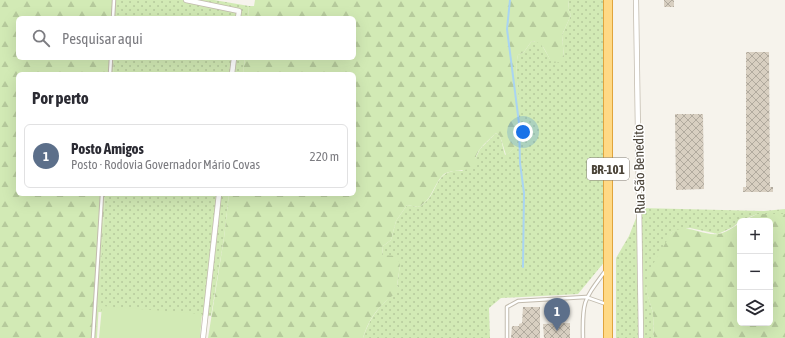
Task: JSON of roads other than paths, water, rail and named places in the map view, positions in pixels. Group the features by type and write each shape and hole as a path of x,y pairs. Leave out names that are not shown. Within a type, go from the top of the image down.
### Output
{"highway":[{"name":"BR-101","path":"608,0 608,338"}],"street":[{"path":"186,0 239,11 238,16"},
{"name":"Rua São Benedito","path":"636,0 641,338"},
{"path":"232,72 234,60"},
{"path":"203,338 219,196"}],"lane":[{"path":"113,16 114,0"},
{"path":"110,60 110,72"},
{"path":"93,338 102,196"},
{"path":"583,338 582,311 586,297 609,266"},
{"path":"507,338 507,307 518,300 586,297 608,304"}],"waterway":[{"path":"510,0 507,29 519,123 520,163 524,193 523,267"}],"place":[{"name":"Posto Amigos","path":"557,331"}]}
